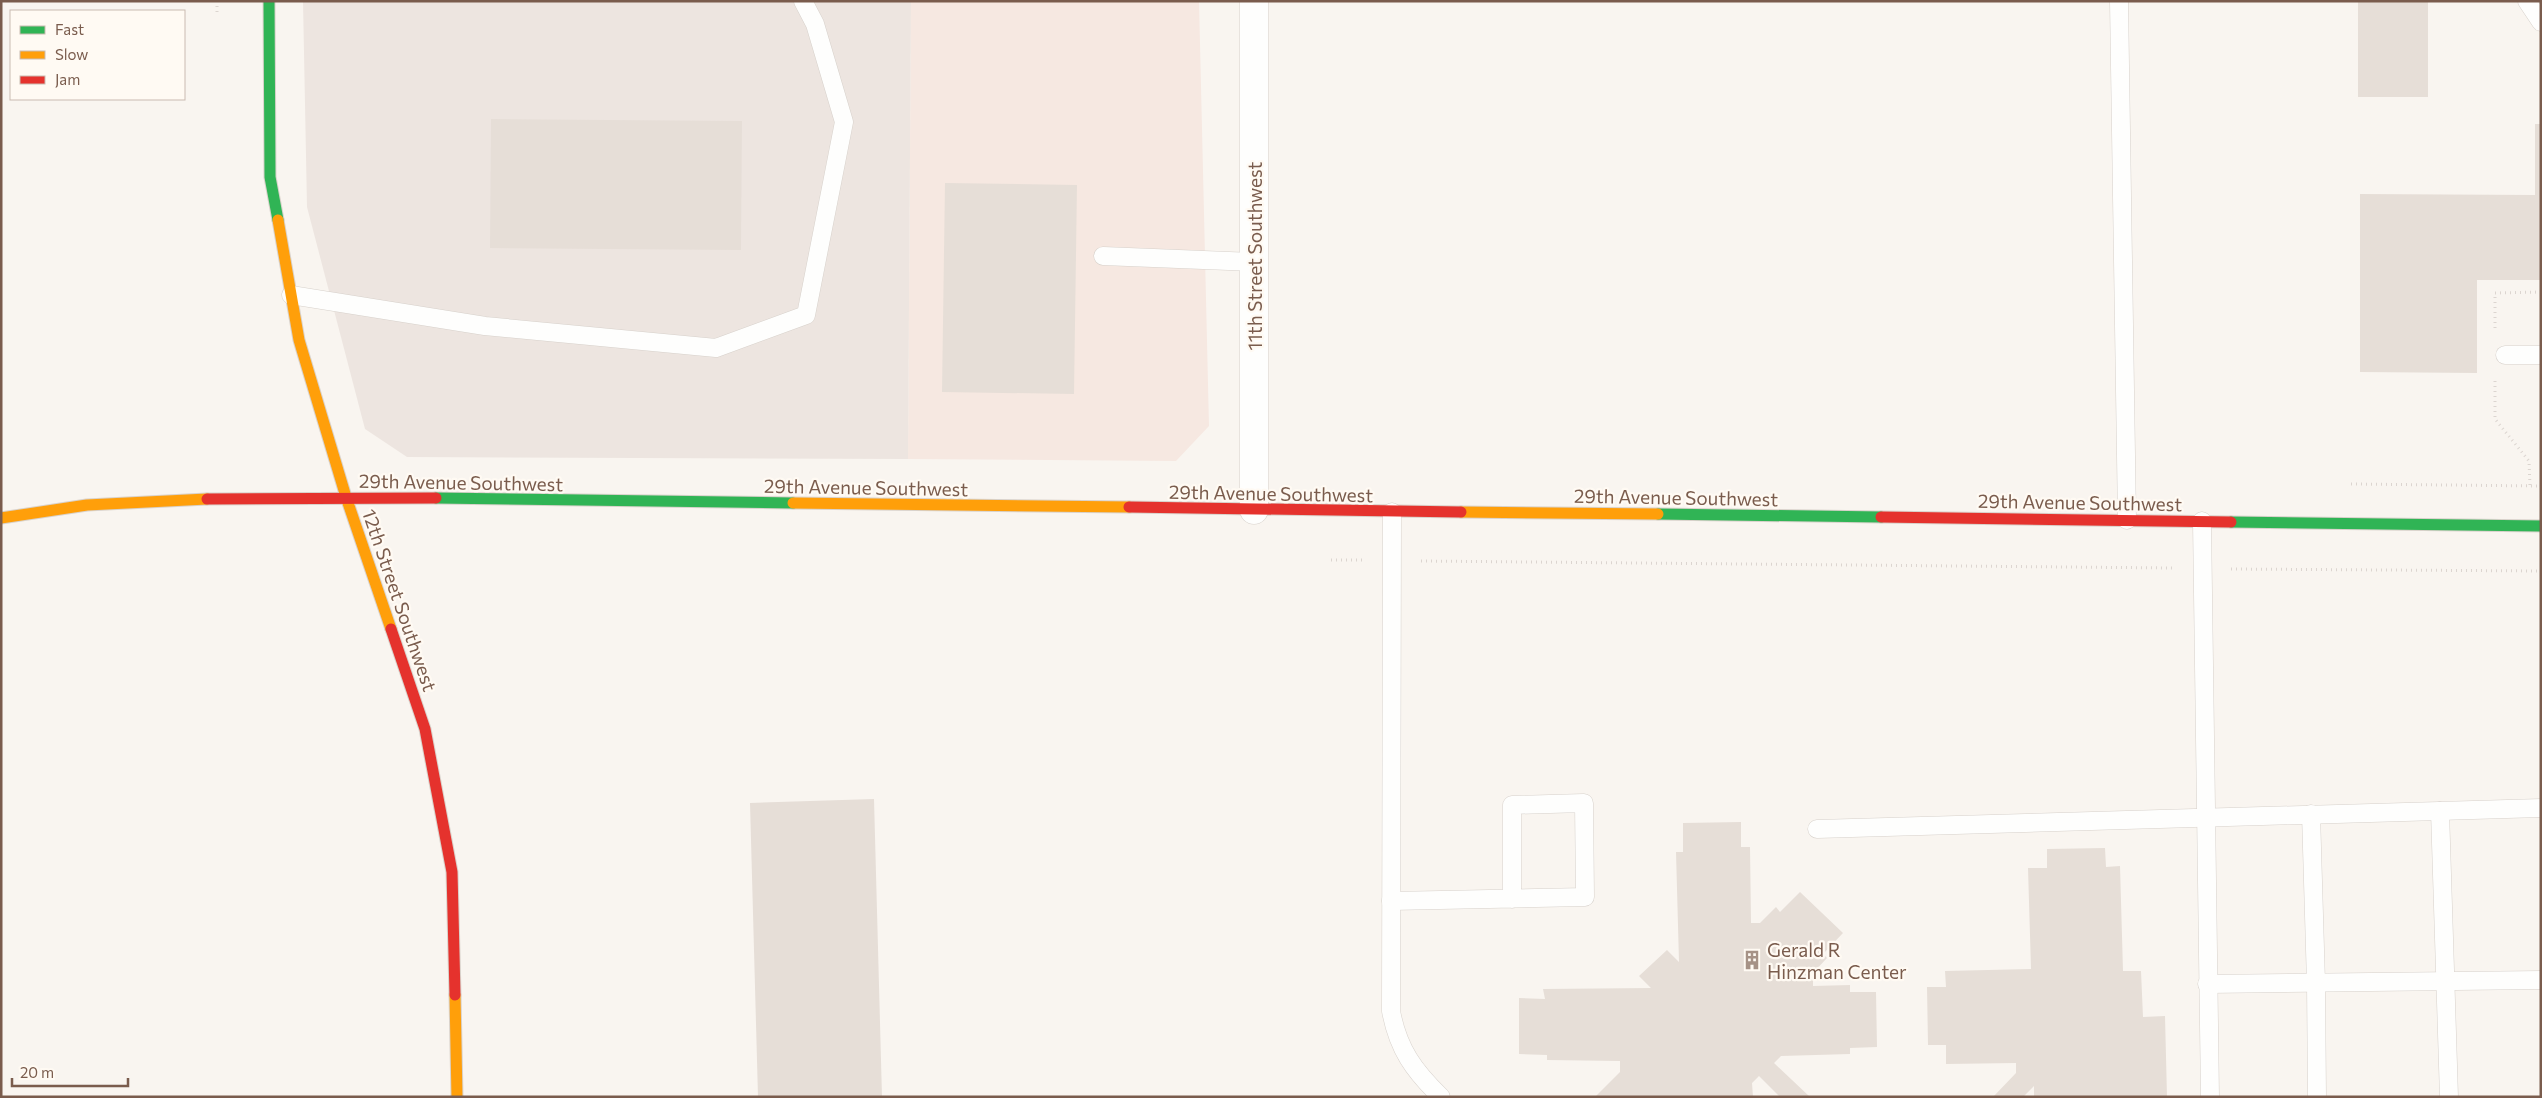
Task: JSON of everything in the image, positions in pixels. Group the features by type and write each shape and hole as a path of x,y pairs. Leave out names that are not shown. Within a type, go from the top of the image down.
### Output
{"street":[{"name":"12th Street Southwest","path":"269,1 270,177 298,340 346,497 425,729 452,872 457,1097"},
{"name":"11th Street Southwest","path":"1254,1 1254,510"},
{"name":"29th Avenue Southwest","path":"1,518 45,509 157,499 346,497 2541,526"}],"lane":[{"path":"291,295 486,326 716,348 806,315 844,122 814,24 803,1"},
{"path":"2119,1 2127,520"},
{"path":"2527,1 2541,22"},
{"path":"1103,256 1254,262"},
{"path":"2505,356 2541,356"},
{"path":"1392,512 1391,1011 1395,1034 1407,1058 1424,1081 1441,1097"},
{"path":"2202,521 2210,1097"},
{"path":"1391,901 1512,899 1585,897 1584,803 1512,805 1512,899"},
{"path":"1817,829 2541,808"},
{"path":"2440,811 2449,1097"},
{"path":"2310,814 2316,983 2317,1097"},
{"path":"2207,984 2541,980"}],"path":[{"path":"217,1 217,15"},
{"path":"2351,484 2541,486"},
{"path":"1332,560 2541,571"}],"shaded area":[{"path":"303,1 911,1 908,459 407,457 365,429 307,207"},
{"path":"911,1 1199,1 1209,426 1176,461 908,459"}],"building":[{"path":"2358,1 2428,1 2428,97 2358,97"},
{"path":"491,119 742,121 741,250 490,248"},
{"path":"2535,124 2541,124 2541,280 2477,280 2477,373 2360,372 2360,194 2535,195"},
{"path":"945,183 1077,185 1074,394 942,392"},
{"path":"874,799 882,1097 758,1097 750,803"},
{"name":"Gerald R Hinzman Center","path":"1741,822 1741,847 1750,847 1751,923 1760,923 1776,907 1780,912 1800,892 1843,933 1823,954 1827,958 1813,973 1813,986 1850,985 1850,992 1876,992 1877,1047 1850,1048 1850,1054 1781,1056 1774,1063 1810,1097 1780,1097 1759,1076 1752,1083 1753,1097 1595,1097 1620,1072 1620,1061 1547,1060 1547,1055 1519,1054 1519,998 1545,999 1543,989 1651,988 1639,976 1667,950 1679,962 1676,852 1683,852 1683,823"},
{"name":"Gerald R Hinzman Center","path":"2105,848 2106,867 2120,866 2123,971 2141,971 2143,1017 2165,1016 2167,1097 2034,1097 2034,1086 2023,1097 1993,1097 2016,1073 2016,1063 1946,1064 1946,1045 1928,1045 1927,987 1946,987 1945,971 2031,969 2028,868 2047,868 2047,849"}],"traffic: fast":[{"path":"269,1 270,177 278,220"},
{"path":"436,498 793,503"},
{"path":"1658,514 1881,517"},
{"path":"2231,522 2541,526"}],"traffic: slow":[{"path":"278,220 299,340 346,497 391,629"},
{"path":"1,518 87,505 207,499"},
{"path":"793,503 1129,507"},
{"path":"1461,512 1658,514"},
{"path":"455,995 457,1097"}],"traffic: jam":[{"path":"207,499 436,498"},
{"path":"1129,507 1461,512"},
{"path":"1881,517 2231,522"},
{"path":"391,629 425,729 452,872 455,995"}],"place":[{"name":"Gerald R Hinzman Center","path":"1752,960"}]}
